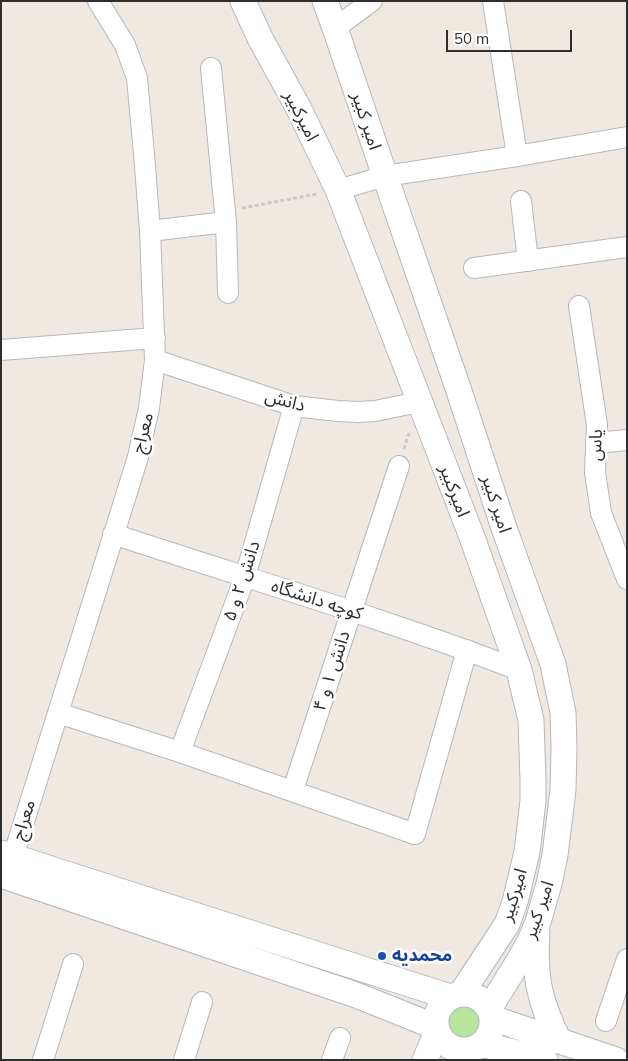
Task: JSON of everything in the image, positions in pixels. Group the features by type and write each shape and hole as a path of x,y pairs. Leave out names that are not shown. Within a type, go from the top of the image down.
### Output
{"street":[{"name":"معراج","path":"5,862 58,713 138,457 148,416 155,360 150,231 137,78 125,46 98,1"},
{"name":"امیرکبیر","path":"243,1 260,38 299,109 338,190 472,537 519,670 530,720 533,801 527,852 515,902 507,924 495,944 455,996"},
{"path":"258,1 255,8 260,38"},
{"name":"امیر کبیر","path":"325,1 504,528 553,664 563,713 563,790 555,855 549,884 538,922 530,941 490,1014"},
{"path":"335,28 372,1"},
{"path":"493,1 517,156"},
{"path":"211,68 225,217 228,293"},
{"path":"338,190 385,176 627,138"},
{"path":"521,201 528,261"},
{"path":"150,231 225,217"},
{"path":"474,268 627,247"},
{"name":"یاس","path":"579,306 597,425 594,472 601,514 623,557 627,579"},
{"path":"1,350 155,338"},
{"name":"دانش","path":"155,360 294,406 359,412 419,402"},
{"path":"419,402 457,386"},
{"name":"دانش ۲ و ۵","path":"180,752 245,577 294,406"},
{"path":"596,443 627,440"},
{"name":"دانش ۱ و ۴","path":"292,790 399,466"},
{"name":"کوچه دانشگاه","path":"113,534 352,610 519,670"},
{"path":"58,713 180,752 415,834 467,650"},
{"path":"5,862 455,996"},
{"path":"5,862 356,995 436,1029 445,1044 458,1050 552,1050 616,1060"},
{"path":"538,922 536,974 540,996 548,1018 552,1050"},
{"path":"606,1021 627,959"},
{"path":"43,1060 73,964"},
{"path":"425,1060 436,1029 438,1010 443,1002 455,996 468,994 480,999 490,1014 552,1050"},
{"path":"184,1060 202,1002"},
{"path":"470,1051 488,1037 491,1028 490,1014"},
{"path":"332,1060 340,1038"}],"path":[{"path":"225,217 338,190"}],"green space":[{"path":"471,1000 480,1006 483,1011 486,1028 475,1042 466,1044 456,1043 448,1038 444,1031 443,1013 450,1005"}],"place":[{"name":"محمدیه","path":"382,956"}]}
